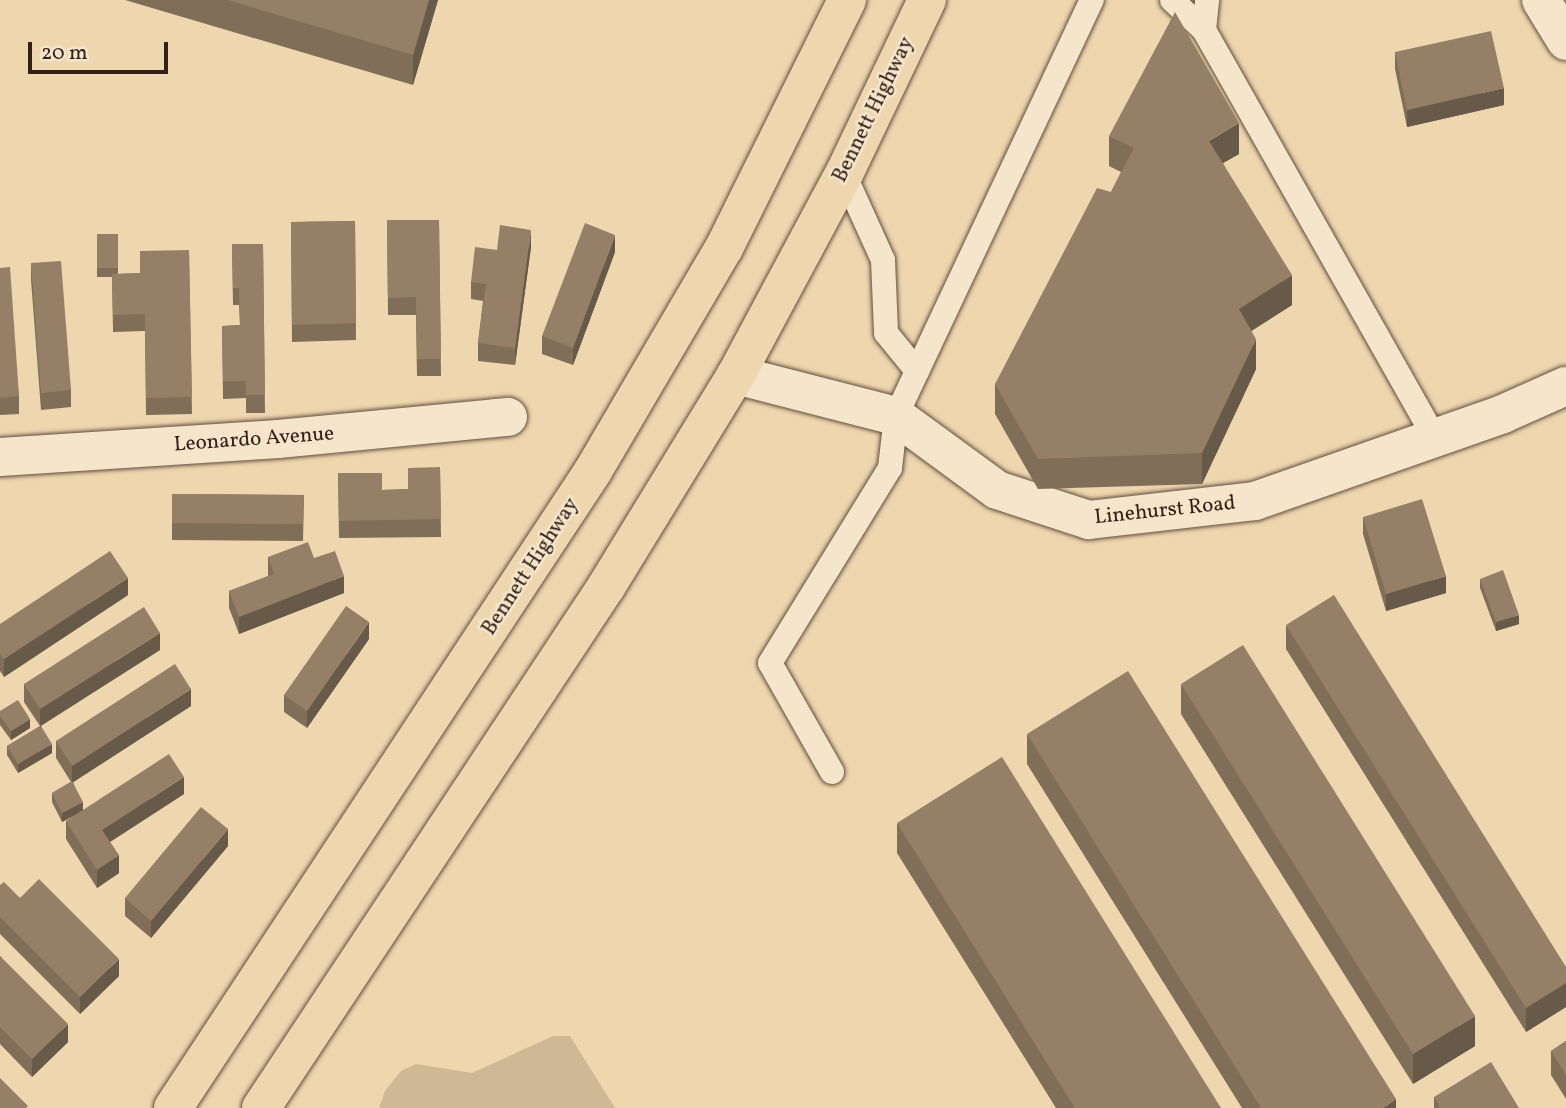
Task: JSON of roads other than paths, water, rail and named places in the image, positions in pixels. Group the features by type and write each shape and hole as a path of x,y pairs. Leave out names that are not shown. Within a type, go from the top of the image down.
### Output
{"highway":[{"name":"Bennett Highway","path":"173,1108 606,450 724,248 847,0"},
{"name":"Bennett Highway","path":"261,1108 613,577 736,375 844,174 927,0"}],"street":[{"path":"1541,0 1566,40"},
{"name":"Linehurst Road","path":"736,375 896,416 997,490 1089,520 1255,502 1434,438 1566,386"},
{"name":"Leonardo Avenue","path":"0,457 278,439 508,417"}],"lane":[{"path":"832,772 770,663 890,468 896,416 1092,0"},
{"path":"1172,0 1204,30 1434,438"},
{"path":"1204,30 1207,0"},
{"path":"844,174 883,260 886,333 917,372"}]}
